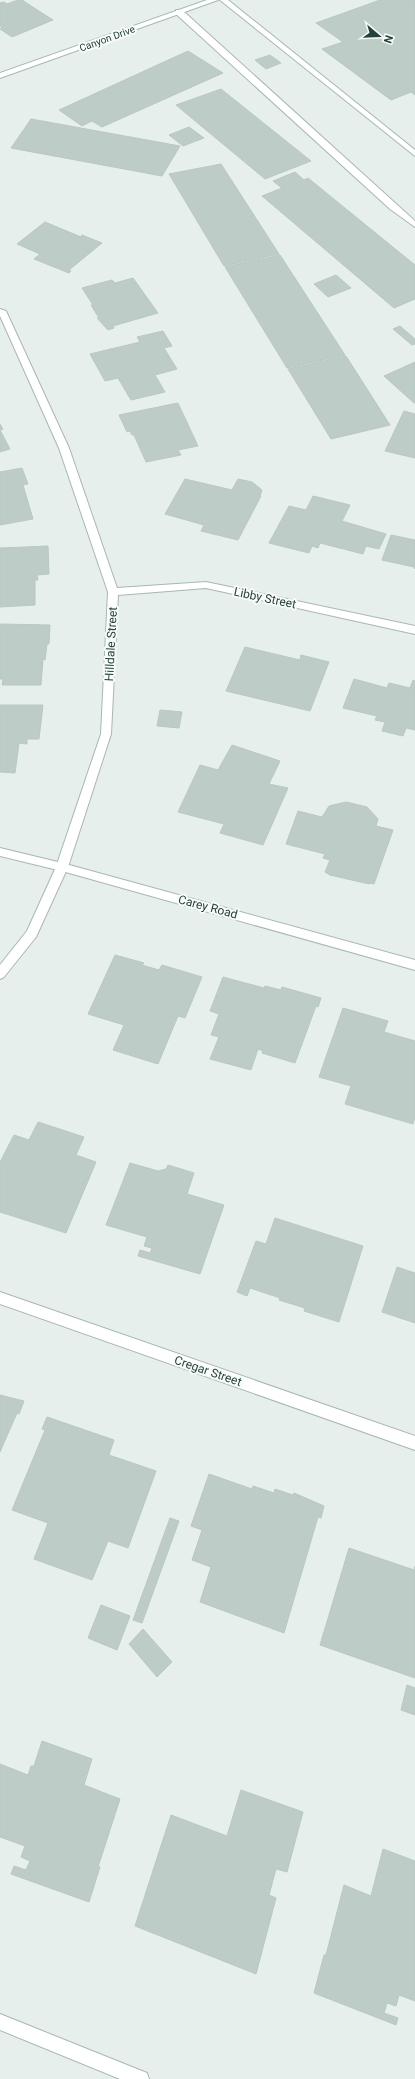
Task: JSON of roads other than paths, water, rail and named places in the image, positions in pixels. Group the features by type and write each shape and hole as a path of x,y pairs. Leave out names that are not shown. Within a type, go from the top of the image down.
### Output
{"street":[{"name":"Canyon Drive","path":"0,76 214,0"},
{"path":"224,0 415,154"},
{"path":"179,12 393,208 415,225"},
{"name":"Hilldale Street","path":"0,974 32,934 62,867 106,734 113,592 64,448 2,311"},
{"name":"Libby Street","path":"113,592 206,585 415,630"},
{"name":"Carey Road","path":"0,852 62,867 415,965"},
{"name":"Cregar Street","path":"0,1298 415,1443"},
{"path":"0,2022 140,2079"}]}
